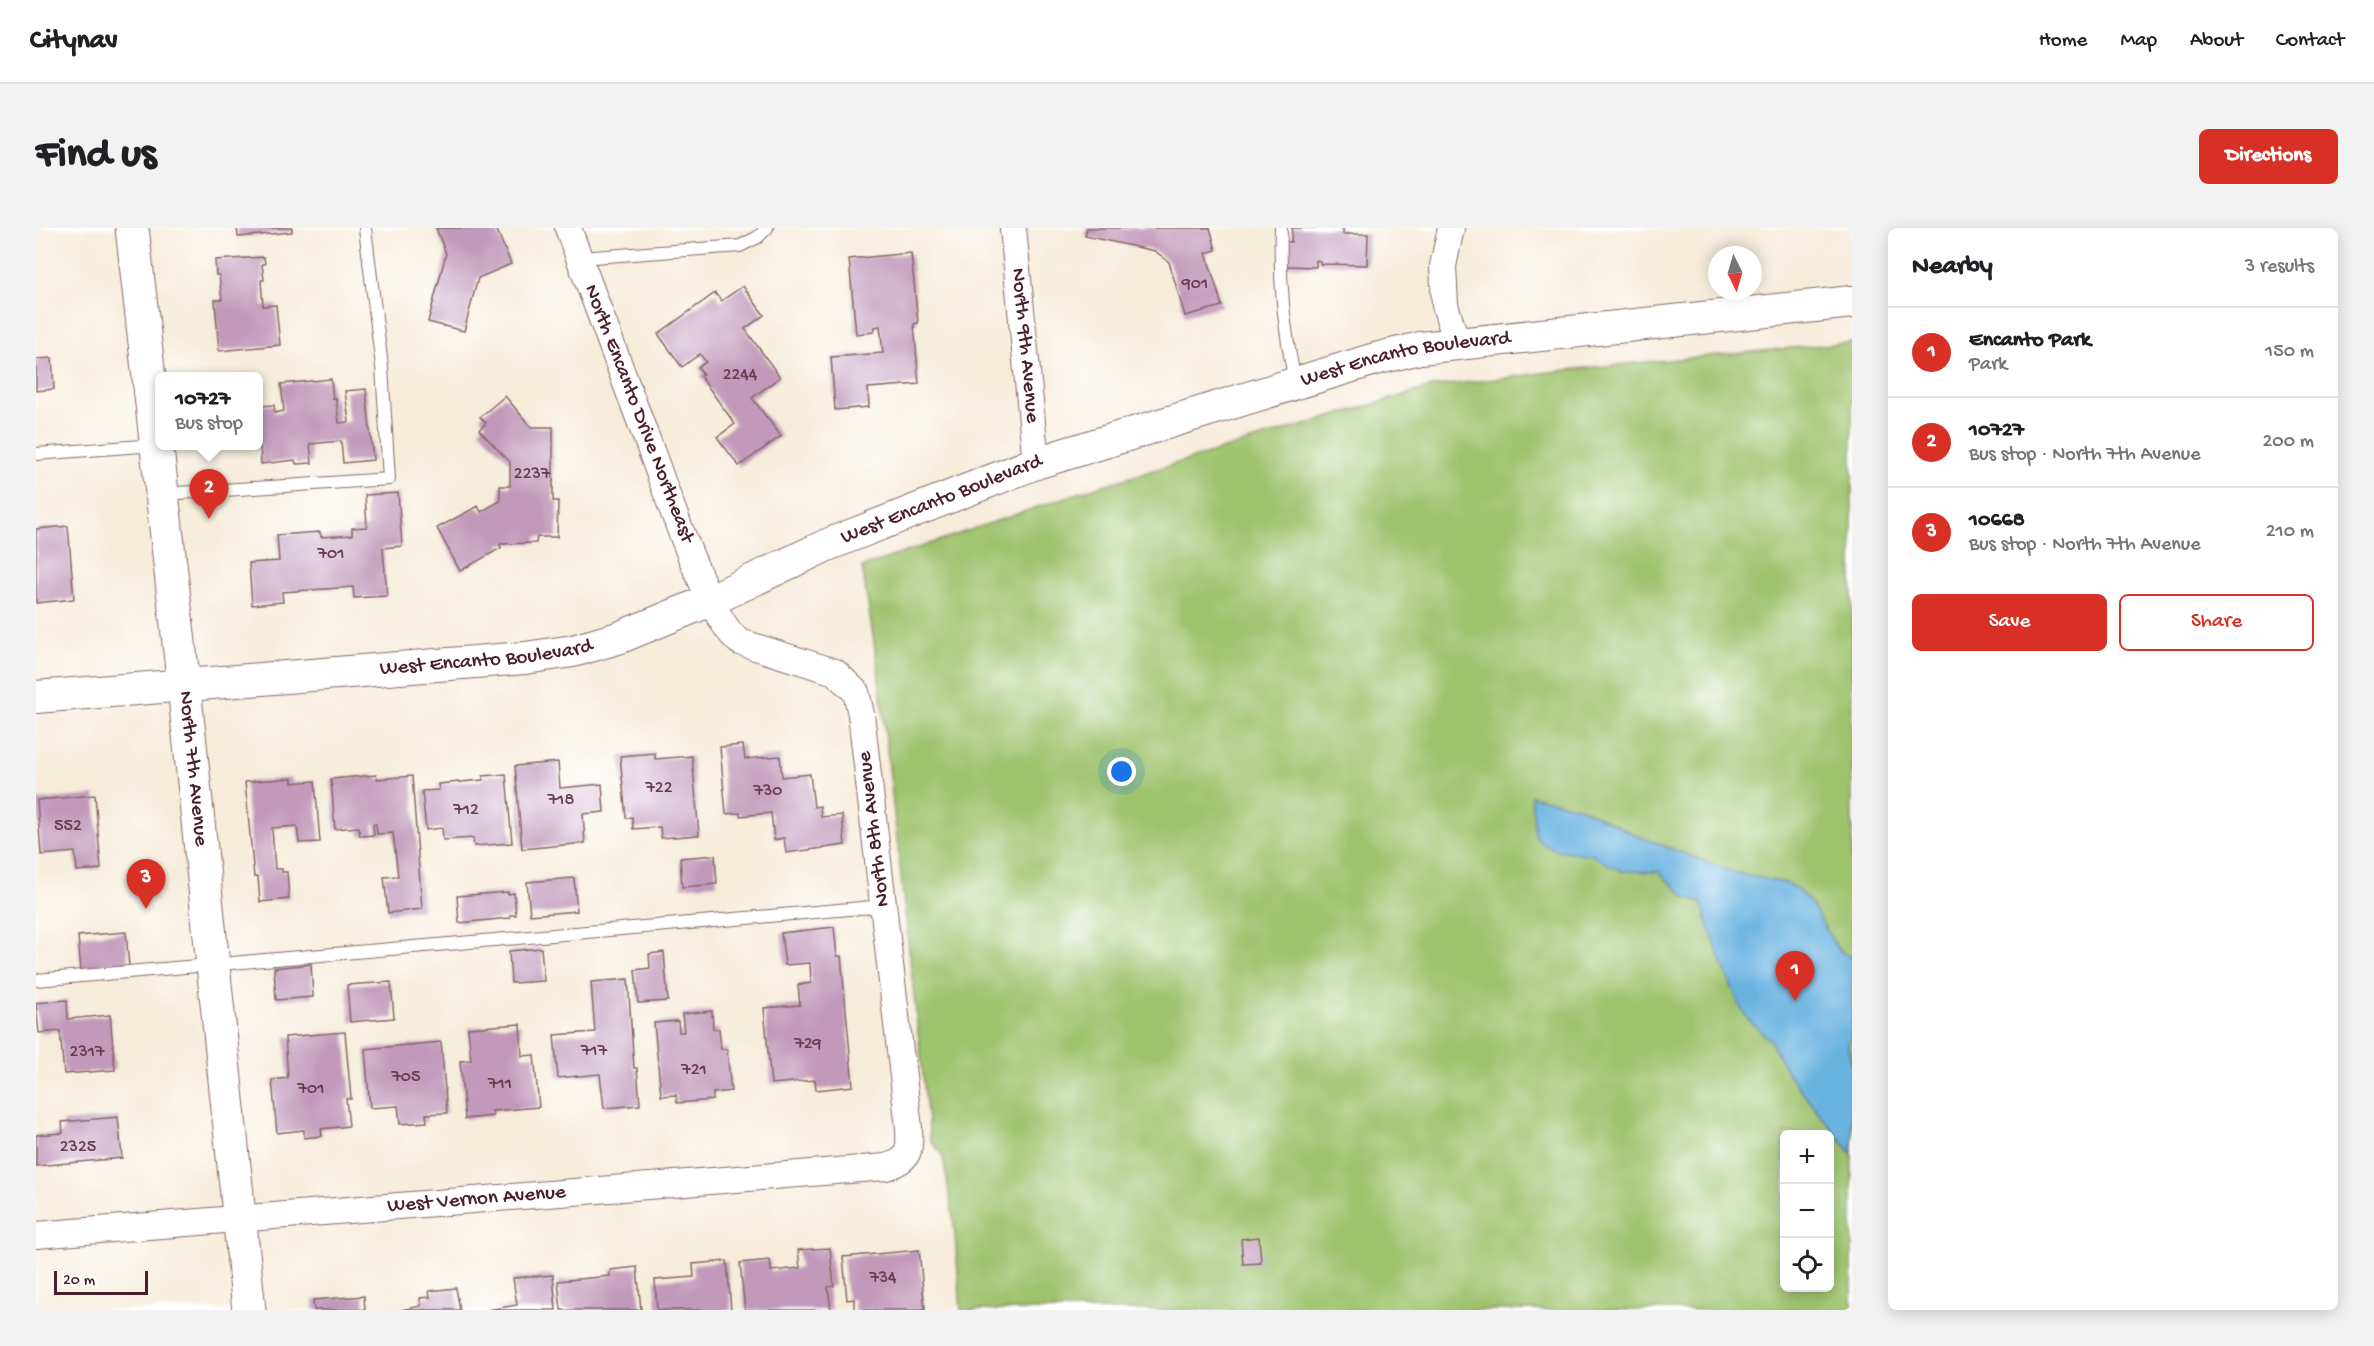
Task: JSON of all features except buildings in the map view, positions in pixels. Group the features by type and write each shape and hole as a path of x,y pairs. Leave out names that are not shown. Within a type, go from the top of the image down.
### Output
{"main road":[{"name":"North 7th Avenue","path":"132,228 155,436"},
{"name":"North 7th Avenue","path":"157,450 184,687 249,1310"}],"street":[{"name":"North Encanto Drive Northeast","path":"568,228 687,547 711,600"},
{"name":"North 9th Avenue","path":"1013,228 1036,463"},
{"path":"1451,228 1443,266 1444,294 1457,343"},
{"name":"West Encanto Boulevard","path":"36,697 525,658 573,651 618,638 711,600 827,545 1036,463 1295,383 1420,348 1852,302"},
{"name":"North 8th Avenue","path":"711,600 731,636 740,642 835,672 856,692 861,714 884,906 909,1148"},
{"name":"West Vernon Avenue","path":"36,1235 886,1167 898,1164 906,1157 909,1148"}],"lane":[{"path":"162,494 389,479 381,367 365,228"},
{"path":"579,258 740,246 758,237 767,228"},
{"path":"1281,228 1280,268 1284,328 1295,383"},
{"path":"36,454 155,445"},
{"path":"36,980 884,906"}],"green space":[{"path":"1852,342 1852,1310 961,1310 954,1224 946,1174 942,1154 930,1140 878,668 862,567 1084,491 1431,387 1566,370"}],"water":[{"path":"1531,796 1582,808 1638,836 1736,873 1786,883 1796,888 1811,903 1839,950 1852,958 1852,1031 1848,1044 1852,1068 1852,1154 1788,1074 1770,1040 1748,1019 1739,1005 1719,956 1701,902 1686,897 1659,872 1621,871 1592,855 1557,850 1543,844 1535,835"}],"place":[{"name":"10727","path":"209,519"},
{"name":"10668","path":"146,909"},
{"name":"Encanto Park","path":"1795,1001"}]}
